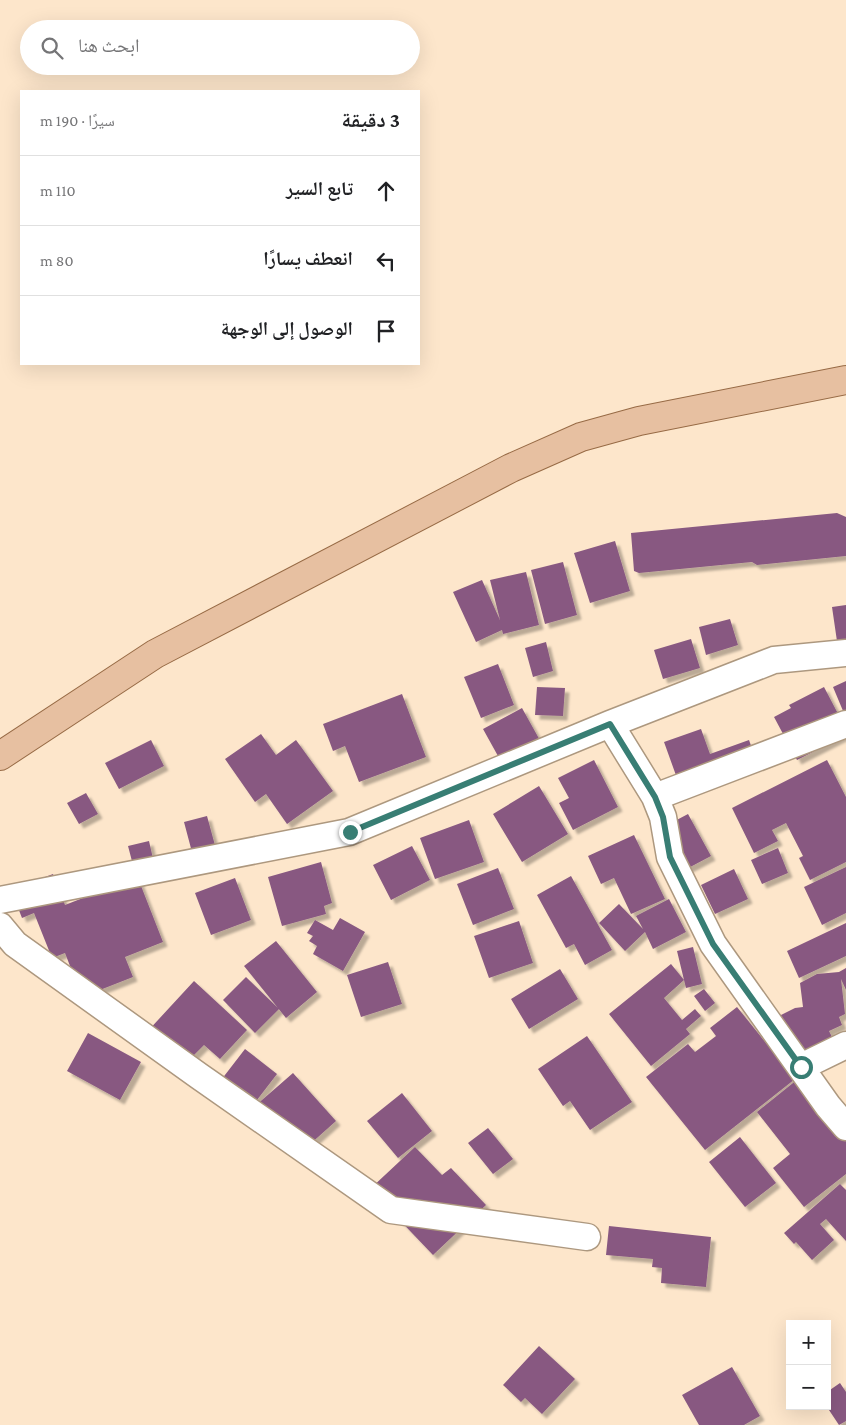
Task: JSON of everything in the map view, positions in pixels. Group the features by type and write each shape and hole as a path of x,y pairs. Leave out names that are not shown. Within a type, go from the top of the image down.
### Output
{"main road":[{"path":"0,756 155,654 511,468 581,437 639,421 846,380"}],"street":[{"path":"0,900 350,832 610,724 774,660 846,654"},
{"path":"610,724 655,797 663,817 670,857 713,944 828,1106 846,1127"},
{"path":"655,797 846,724"},
{"path":"0,926 15,944 391,1210 586,1237"},
{"path":"801,1067 846,1045"}],"building":[{"path":"837,513 846,517 846,556 757,565 752,562 639,573 634,571 631,533"},
{"path":"615,541 630,591 590,603 574,553"},
{"path":"563,562 577,615 545,624 531,570"},
{"path":"526,572 539,625 503,634 502,630 476,642 453,592 482,580 500,620 490,580"},
{"path":"846,605 846,653 839,655 832,607"},
{"path":"730,619 738,645 706,655 699,627"},
{"path":"691,639 700,668 663,679 654,650"},
{"path":"546,642 553,671 533,677 525,648"},
{"path":"498,664 514,705 481,718 464,677"},
{"path":"846,681 846,718 833,687"},
{"path":"537,687 565,688 563,716 535,715"},
{"path":"824,687 846,729 846,735 797,760 774,717 791,708 789,705"},
{"path":"402,694 426,757 359,782 345,746 333,751 323,724"},
{"path":"522,708 547,753 508,774 483,729"},
{"path":"701,729 710,754 749,740 758,765 682,792 664,742"},
{"path":"261,734 276,755 296,740 333,791 287,824 266,794 255,802 225,759"},
{"path":"151,740 164,766 119,789 105,763"},
{"path":"594,760 618,807 573,830 559,803 569,798 558,778"},
{"path":"827,760 846,797 846,862 810,880 799,858 803,856 786,823 772,830 778,841 754,853 732,808"},
{"path":"539,786 568,834 522,862 493,814"},
{"path":"86,793 98,814 79,824 67,803"},
{"path":"688,814 711,856 677,874 654,832"},
{"path":"207,816 216,849 193,856 184,822"},
{"path":"469,820 484,862 435,879 420,838"},
{"path":"634,835 665,899 631,914 614,878 601,884 588,856"},
{"path":"149,841 154,863 134,868 163,942 125,957 133,977 82,997 65,953 52,958 34,913 22,918 11,890 53,874 65,905 93,894 133,865 128,846"},
{"path":"412,846 430,880 391,900 373,865"},
{"path":"778,848 788,873 762,884 751,860"},
{"path":"321,862 332,903 324,906 326,914 282,926 268,877"},
{"path":"846,867 846,913 822,925 804,887"},
{"path":"498,868 514,909 473,925 457,884"},
{"path":"734,869 748,899 715,914 701,885"},
{"path":"571,876 612,950 585,965 574,944 566,948 537,895"},
{"path":"235,878 251,920 211,935 195,893"},
{"path":"669,899 686,932 653,949 645,932 625,951 599,923 619,904 643,929 636,916"},
{"path":"340,918 365,932 343,971 313,954 317,946 309,941 313,936 307,933 315,920 333,930"},
{"path":"519,921 533,963 489,978 474,936"},
{"path":"846,923 846,956 799,978 787,951"},
{"path":"276,941 317,992 286,1018 244,966"},
{"path":"693,947 702,984 686,988 677,951"},
{"path":"388,962 402,1004 361,1017 347,975"},
{"path":"671,964 684,980 664,998 682,1020 695,1009 701,1016 686,1029 690,1034 651,1066 609,1014"},
{"path":"846,968 846,990 841,979 845,1014 839,1017 842,1025 829,1031 832,1037 803,1064 779,1016 795,1008 803,1007 800,983 817,974 839,972"},
{"path":"560,969 578,999 529,1029 511,999"},
{"path":"246,977 279,1009 255,1033 223,1000"},
{"path":"194,981 247,1030 220,1059 204,1045 188,1061 146,1033"},
{"path":"704,989 715,1003 705,1011 694,996"},
{"path":"737,1007 795,1079 705,1150 646,1077 688,1044 695,1052 716,1036 710,1028"},
{"path":"88,1033 141,1062 120,1100 67,1071"},
{"path":"587,1036 632,1102 590,1130 570,1101 563,1106 538,1069"},
{"path":"245,1049 277,1074 250,1109 218,1084"},
{"path":"293,1073 336,1121 308,1146 254,1107"},
{"path":"798,1079 846,1140 846,1174 804,1207 773,1168 790,1154 757,1112"},
{"path":"402,1093 432,1131 398,1158 367,1121"},
{"path":"488,1128 513,1159 493,1174 468,1143"},
{"path":"740,1137 776,1183 745,1207 709,1162"},
{"path":"415,1147 442,1175 451,1168 486,1205 433,1255 370,1189"},
{"path":"840,1184 846,1190 846,1241 826,1219 820,1224 834,1240 812,1260 796,1242 794,1244 784,1233"},
{"path":"609,1226 711,1237 706,1287 661,1283 662,1268 652,1267 653,1259 606,1255"},
{"path":"539,1346 575,1379 542,1414 525,1398 521,1402 503,1385"},
{"path":"732,1367 760,1416 744,1425 699,1425 682,1395"},
{"path":"840,1383 846,1392 846,1421 839,1425 829,1410 831,1410 831,1389"}],"route":[{"path":"350,832 610,724 655,797 663,817 670,857 713,944 801,1067"}]}
